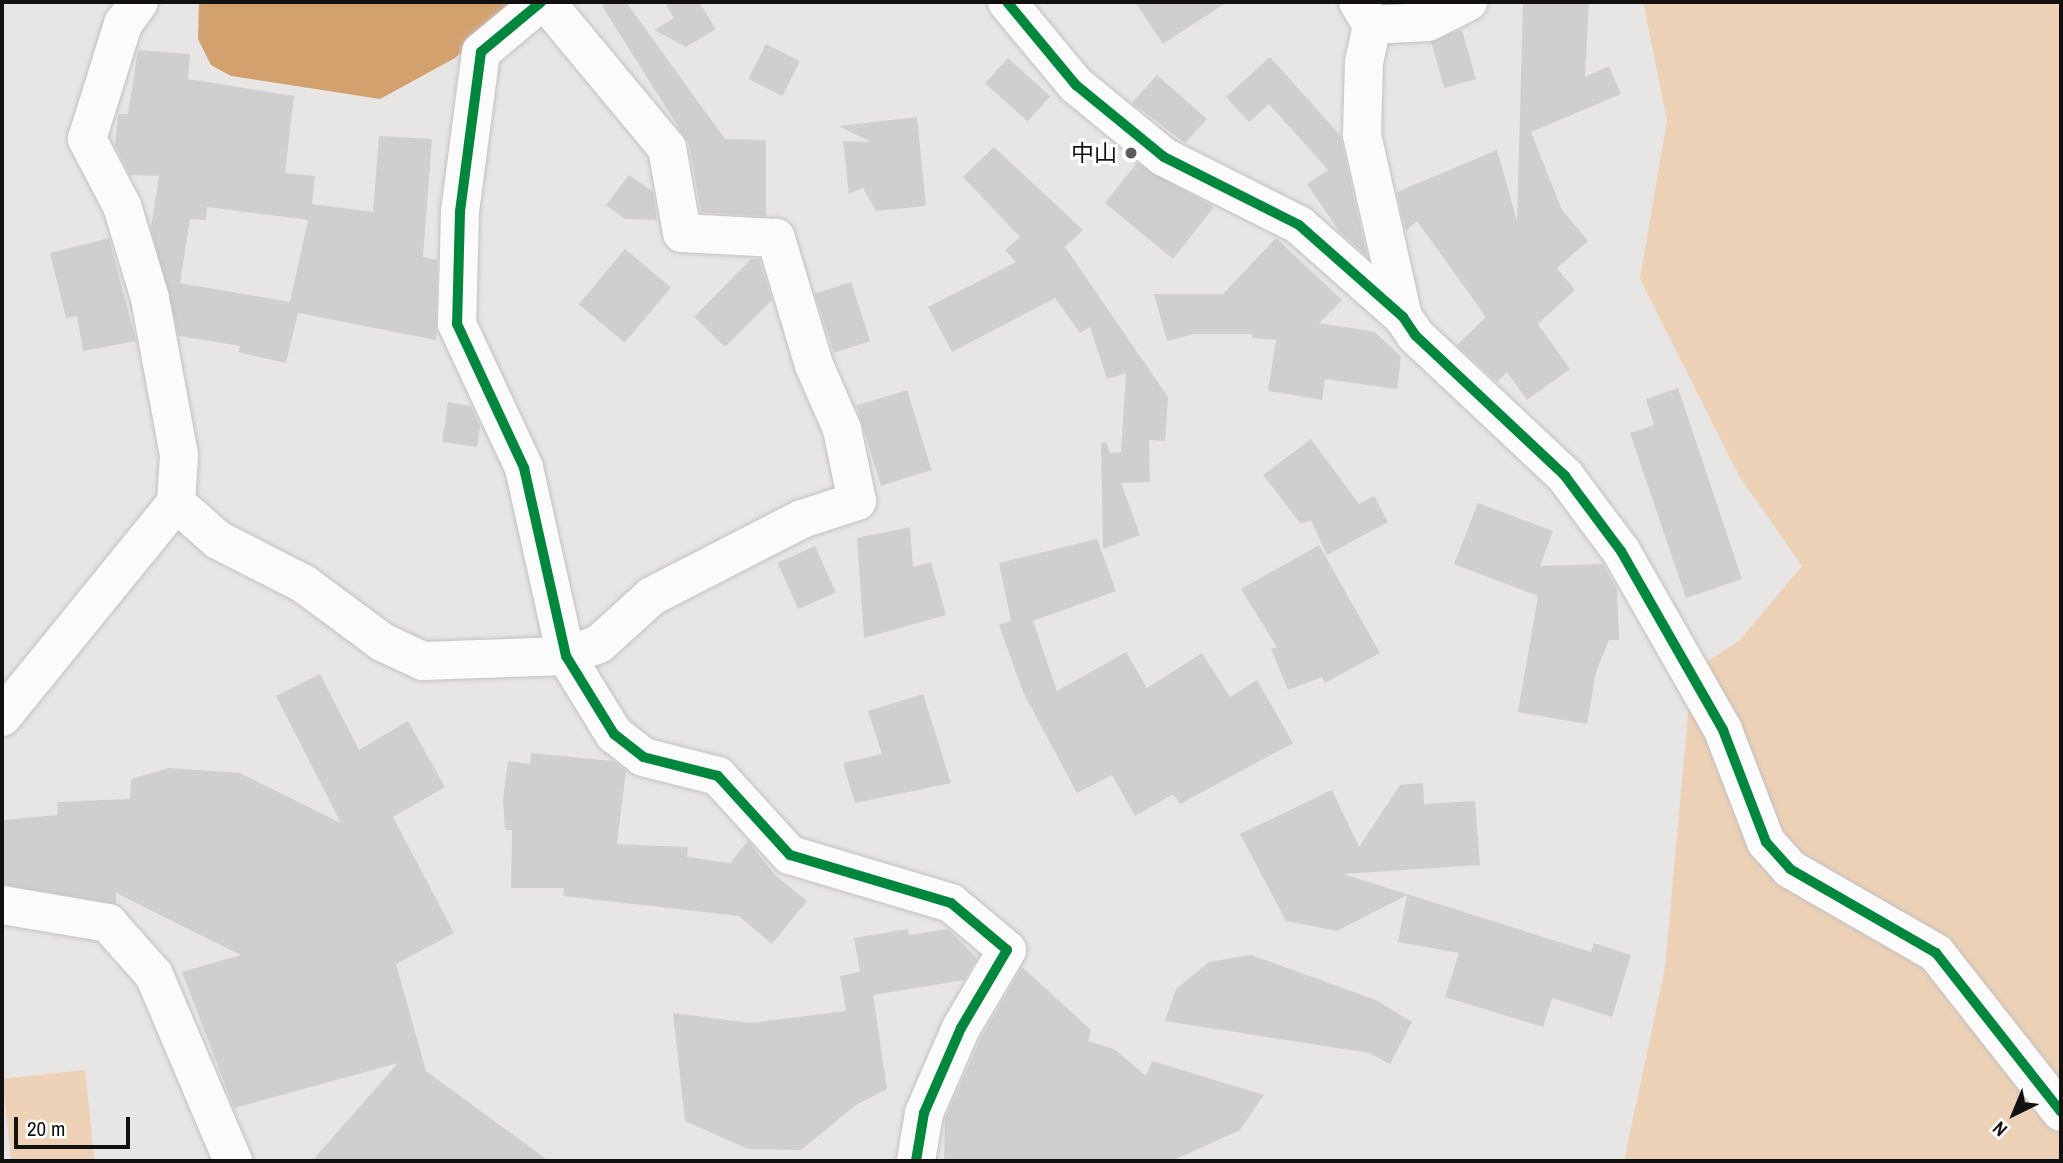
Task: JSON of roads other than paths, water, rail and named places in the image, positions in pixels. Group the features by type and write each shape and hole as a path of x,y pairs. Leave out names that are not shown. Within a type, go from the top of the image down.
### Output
{"street":[{"path":"2,716 176,503 179,455 150,298 122,206 87,139 123,24 139,2"},
{"path":"176,503 218,540 304,584 382,642 423,661 566,656 599,644 652,596 802,519 857,501 842,429 814,365 776,238 682,233 667,148 544,2 481,52 460,212 457,324 524,468 566,656 614,734 643,757 718,776 790,855 951,903 1007,950 961,1028 924,1112 916,1161"},
{"path":"1007,2 1076,85 1164,157 1299,225 1403,317 1415,335 1565,476 1621,551 1723,730 1766,842 1790,869 1936,953 2061,1112"},
{"path":"1403,317 1363,135 1365,13 1428,22 1468,2"},
{"path":"2,905 108,923 154,975 233,1161"}],"place":[{"name":"中山","path":"1131,153"}]}
